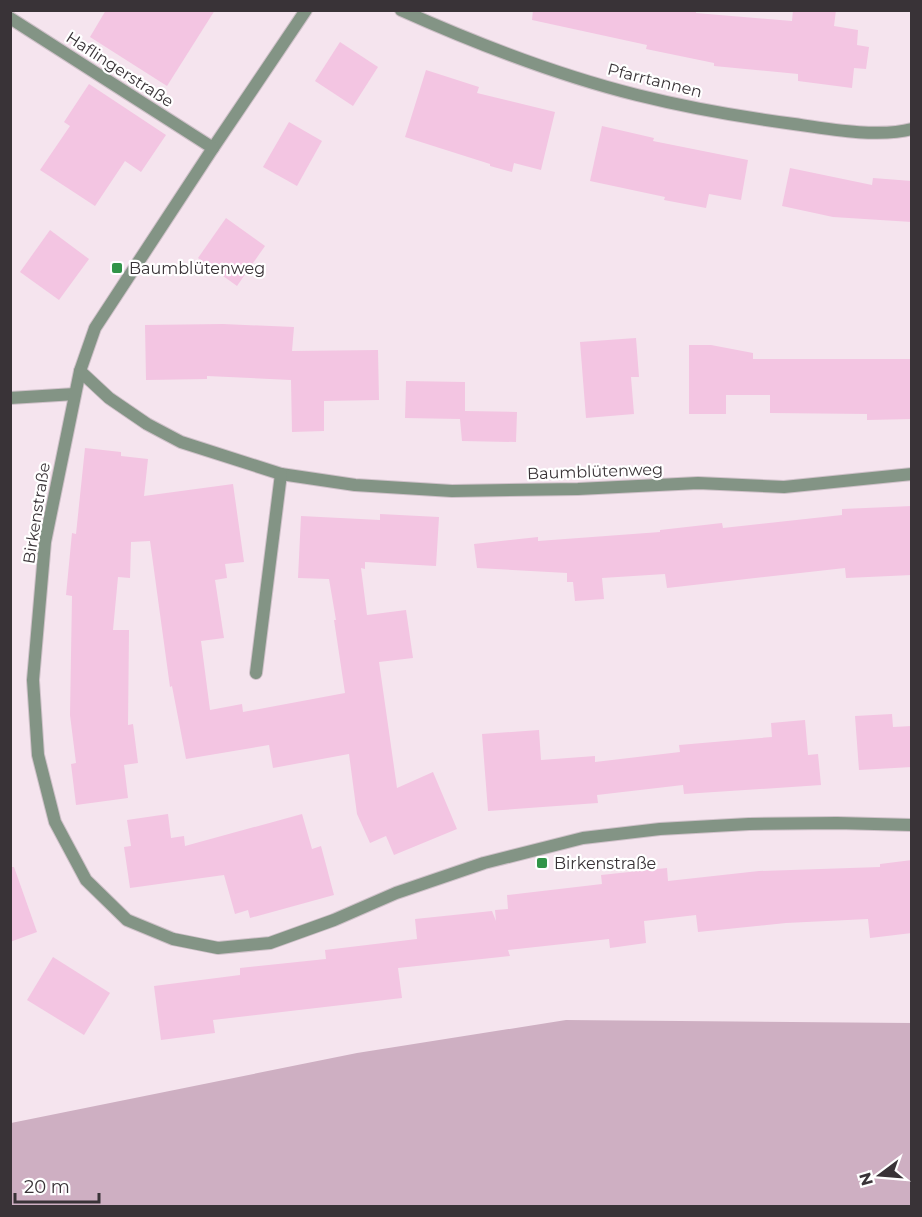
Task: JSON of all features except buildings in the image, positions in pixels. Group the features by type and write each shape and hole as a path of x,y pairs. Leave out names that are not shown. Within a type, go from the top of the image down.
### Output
{"street":[{"name":"Birkenstraße","path":"306,10 95,328 80,371 45,542 33,680 38,755 55,822 86,880 127,920 173,939 218,948 270,943 334,920 396,893 484,863 583,838 660,829 749,824 912,825"},
{"name":"Pfarrtannen","path":"401,10 460,37 635,95 727,115 823,129 889,133 912,129"},
{"name":"Haflingerstraße","path":"10,18 213,148"},
{"name":"Baumblütenweg","path":"80,371 109,398 147,424 181,442 281,474 355,485 452,491 578,489 698,483 784,487 912,474"},
{"path":"10,399 75,394"},
{"path":"256,673 281,474"}],"shaded area":[{"path":"566,1020 911,1023 911,1206 11,1206 11,1123 357,1053"}],"place":[{"name":"Baumblütenweg","path":"117,268"},
{"name":"Birkenstraße","path":"542,863"}]}
